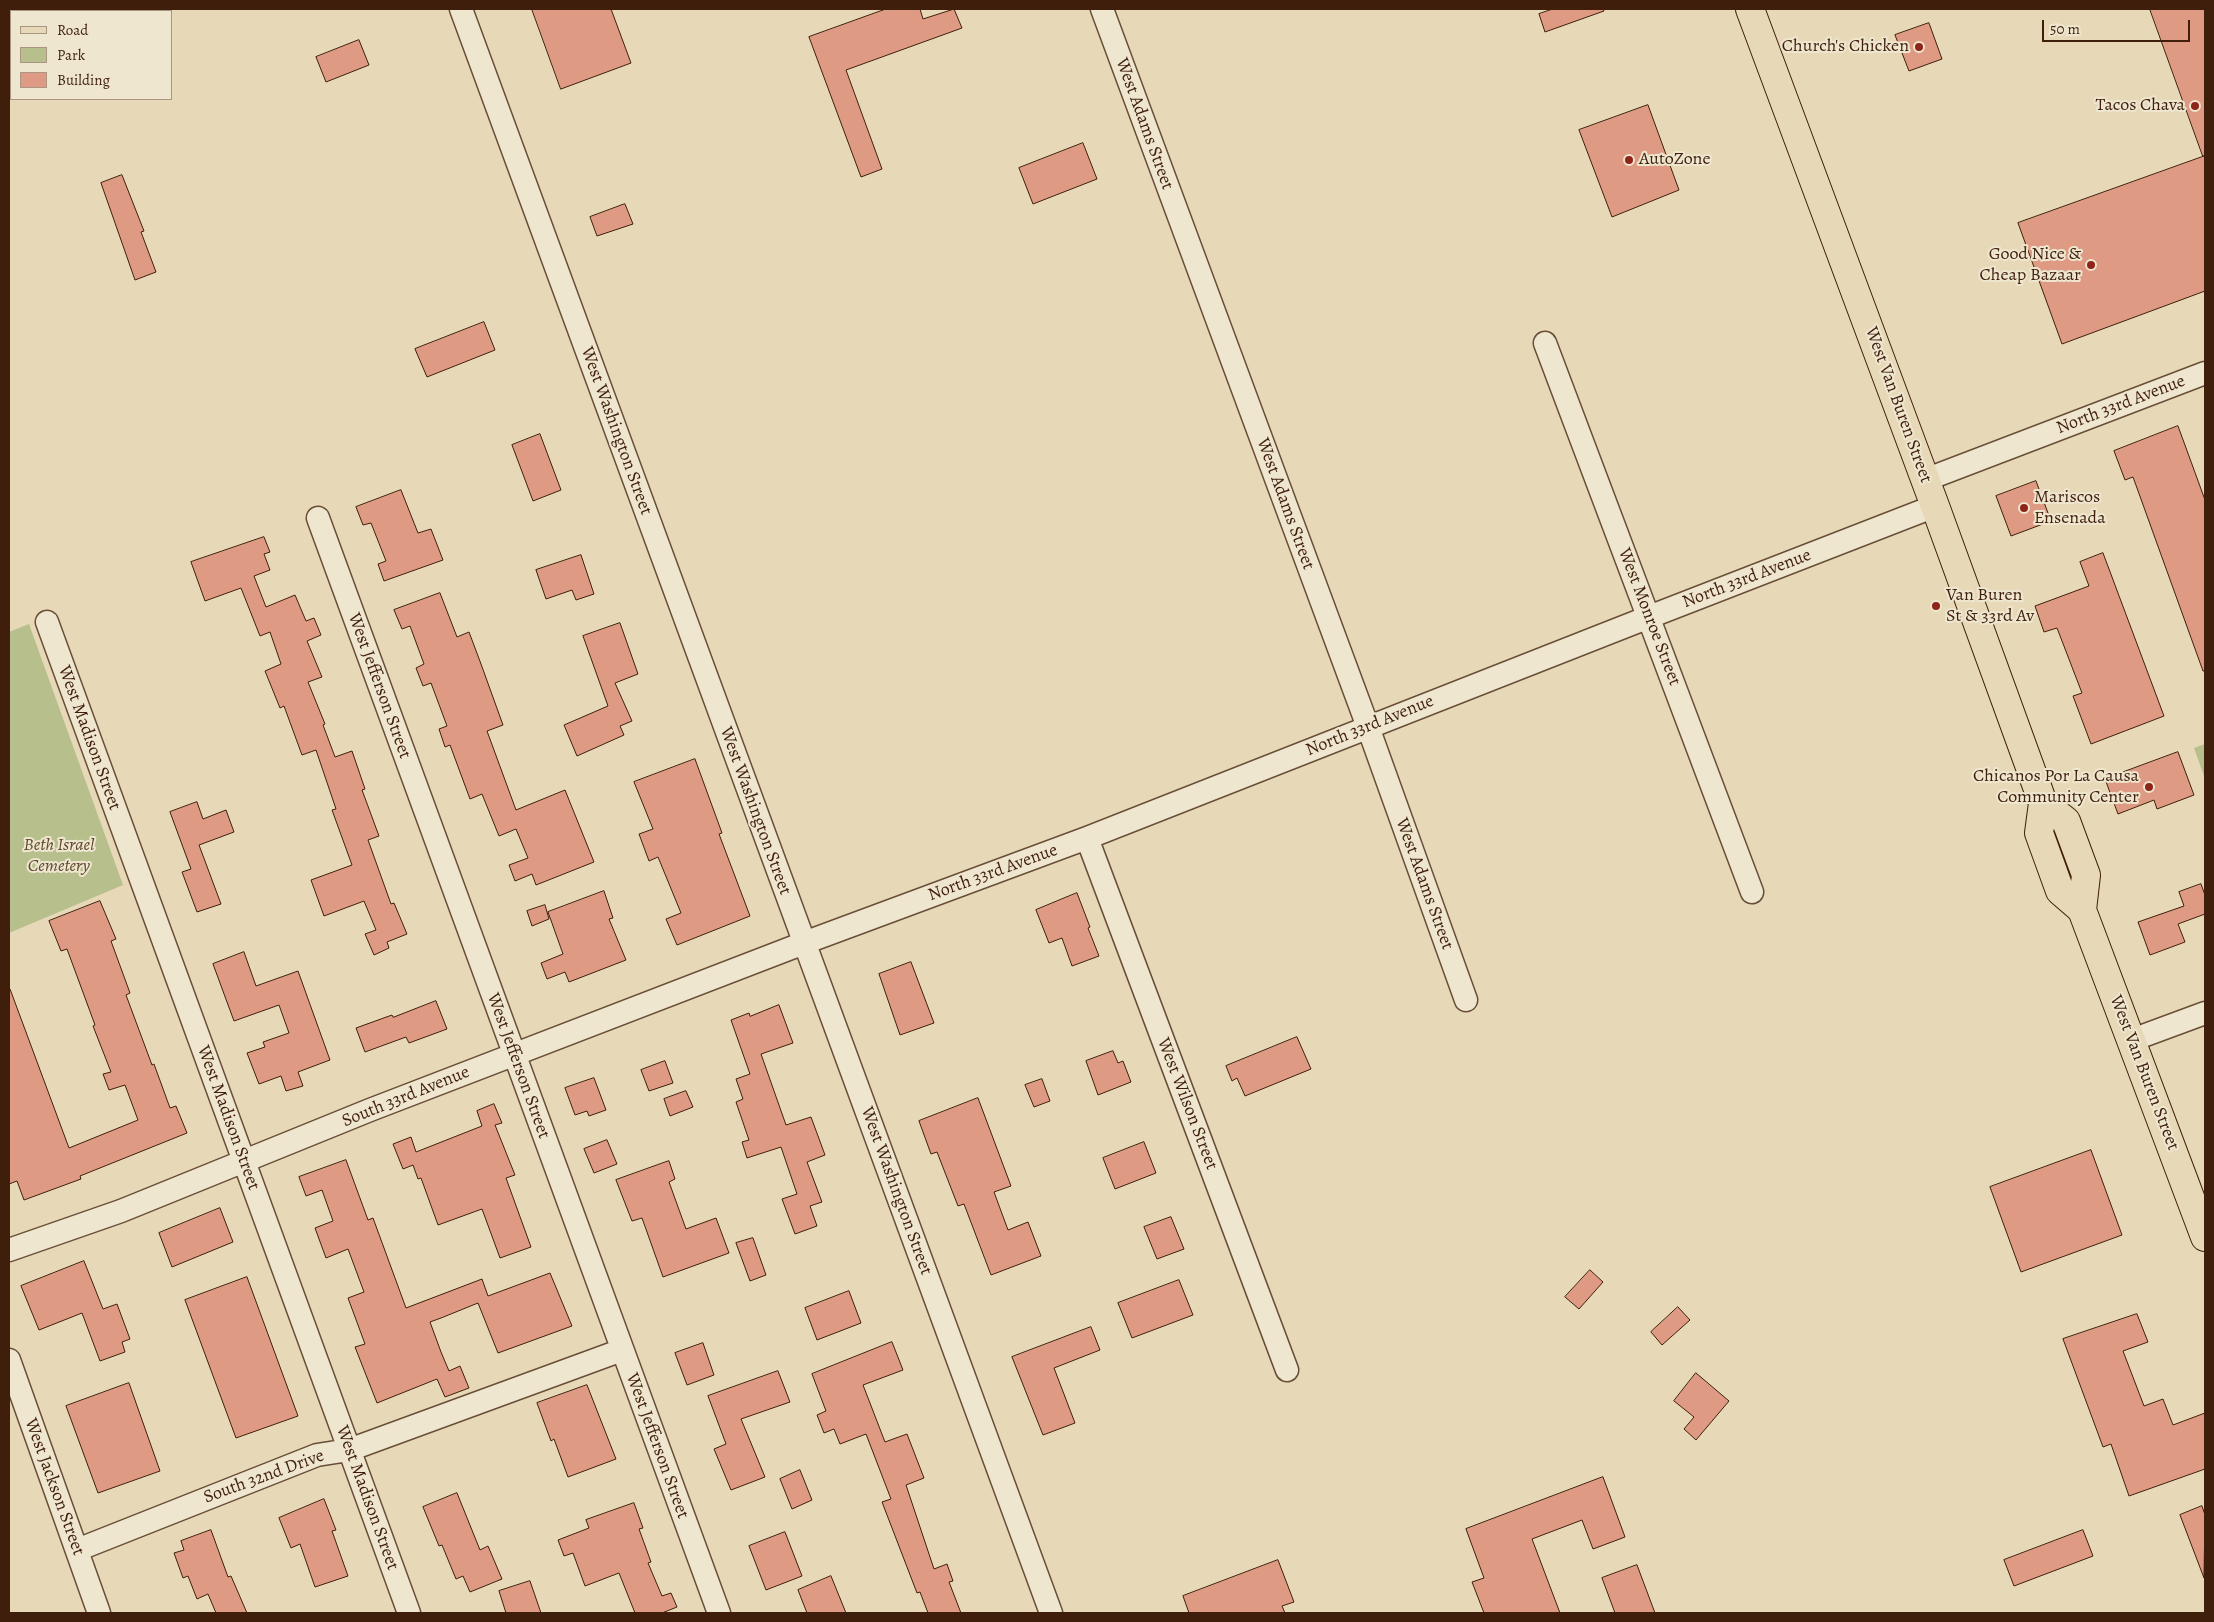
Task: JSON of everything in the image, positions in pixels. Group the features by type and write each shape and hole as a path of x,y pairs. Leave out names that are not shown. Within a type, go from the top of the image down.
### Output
{"main road":[{"name":"West Van Buren Street","path":"1750,9 2043,803 2039,833 2060,891 2082,910 2205,1237"}],"street":[{"name":"West Washington Street","path":"461,9 1052,1613"},
{"name":"West Adams Street","path":"1102,9 1368,727 1466,1000"},
{"name":"West Monroe Street","path":"1545,343 1752,892"},
{"name":"North 33rd Avenue","path":"1925,480 2205,373"},
{"name":"North 33rd Avenue","path":"804,943 1087,838 1935,506"},
{"name":"West Jefferson Street","path":"318,518 513,1055 719,1613"},
{"name":"West Madison Street","path":"47,622 138,876 245,1162 409,1613"},
{"name":"West Wilson Street","path":"1087,838 1287,1370"},
{"name":"South 33rd Avenue","path":"9,1250 120,1211 362,1114 804,943"},
{"path":"2132,1040 2205,1013"},
{"name":"South 32nd Drive","path":"77,1550 317,1455 349,1450 622,1350"},
{"name":"West Jackson Street","path":"9,1360 100,1613"}],"green space":[{"name":"Beth Israel Cemetery","path":"29,624 123,885 9,933 9,632"},
{"path":"2205,744 2205,779 2194,748"}],"building":[{"path":"532,9 611,9 631,63 561,89"},
{"path":"886,9 920,9 923,19 954,9 962,28 846,70 882,169 861,177 809,37"},
{"path":"1553,9 1603,9 1604,11 1545,32 1539,14"},
{"path":"2150,9 2205,9 2205,156 2203,156"},
{"name":"Church's Chicken","path":"1929,23 1942,59 1909,71 1895,35"},
{"path":"359,40 369,65 326,82 316,57"},
{"name":"AutoZone","path":"1648,105 1679,190 1612,217 1579,130"},
{"path":"1083,143 1097,179 1033,204 1019,168"},
{"name":"Good Nice & Cheap Bazaar","path":"2205,156 2205,291 2062,344 2018,223"},
{"path":"122,175 144,231 141,232 156,272 135,280 101,183"},
{"path":"625,204 633,224 597,236 590,217"},
{"path":"484,322 495,350 427,377 415,349"},
{"path":"2178,426 2205,500 2205,671 2203,671 2133,477 2125,480 2114,451"},
{"path":"540,434 561,490 533,501 512,445"},
{"name":"Mariscos Ensenada","path":"2036,481 2051,521 2011,536 1996,496"},
{"path":"401,490 418,533 431,529 443,560 384,581 378,564 386,561 371,523 363,525 356,507"},
{"path":"264,537 270,552 264,554 270,570 254,576 266,607 295,595 306,621 314,618 321,635 307,641 322,677 308,682 325,724 323,725 335,757 352,751 365,789 362,790 379,836 368,840 391,904 394,903 407,934 387,942 389,948 374,955 365,934 376,930 364,901 324,916 311,880 352,865 332,810 336,809 316,750 302,755 284,706 280,708 265,671 281,664 270,632 260,636 241,588 205,601 191,562"},
{"path":"2103,553 2164,716 2091,744 2073,696 2082,693 2057,628 2044,632 2035,606 2089,586 2080,562"},
{"path":"581,555 594,594 576,600 572,590 546,599 536,570"},
{"path":"440,593 457,637 469,632 503,725 487,731 516,810 565,790 594,862 536,885 532,874 515,881 509,865 528,858 516,829 499,836 482,794 470,799 450,745 445,747 439,729 447,726 431,683 423,686 416,668 424,664 410,626 402,629 394,610"},
{"path":"620,623 638,674 615,683 632,721 620,726 624,735 577,756 564,725 608,706 583,636"},
{"name":"Chicanos Por La Causa Community Center","path":"2178,752 2194,795 2157,809 2154,800 2118,814 2105,779"},
{"path":"695,759 722,833 719,834 750,916 677,945 666,919 681,913 658,857 649,861 639,834 653,829 634,782"},
{"path":"197,802 203,819 226,810 234,832 199,845 221,904 197,912 182,872 191,869 170,812"},
{"path":"2201,884 2205,895 2205,914 2178,924 2185,942 2150,955 2138,922 2184,906 2179,892"},
{"path":"604,891 613,918 609,919 626,960 569,982 565,972 547,979 541,963 563,954 548,912"},
{"path":"1077,893 1099,956 1072,966 1062,938 1049,943 1036,910"},
{"path":"100,901 116,939 111,941 130,993 126,995 152,1065 154,1064 170,1108 176,1106 187,1133 80,1176 81,1179 24,1200 17,1181 9,1184 9,989 69,1148 138,1120 125,1085 109,1090 103,1074 111,1072 93,1026 95,1025 67,949 61,951 49,921"},
{"path":"545,905 549,919 532,926 527,911"},
{"path":"244,952 256,986 298,971 330,1060 298,1072 303,1086 286,1091 281,1076 259,1084 247,1053 265,1047 263,1042 289,1033 279,1005 234,1021 213,964"},
{"path":"911,962 934,1023 900,1035 879,974"},
{"path":"436,1001 447,1029 409,1043 406,1037 365,1052 356,1028"},
{"path":"779,1005 793,1043 761,1054 786,1125 811,1117 825,1155 807,1162 822,1202 810,1206 817,1226 795,1234 782,1199 797,1194 781,1147 747,1158 742,1142 749,1140 736,1102 743,1099 736,1079 750,1074 731,1020 749,1013 750,1016"},
{"path":"1297,1037 1311,1069 1245,1096 1237,1078 1232,1081 1226,1066"},
{"path":"1113,1051 1118,1063 1123,1061 1131,1082 1098,1095 1086,1061"},
{"path":"665,1061 673,1083 649,1091 641,1070"},
{"path":"594,1078 606,1110 589,1116 587,1111 575,1115 565,1088"},
{"path":"1042,1079 1050,1101 1034,1107 1025,1085"},
{"path":"686,1091 693,1107 670,1116 664,1099"},
{"path":"978,1098 1011,1186 994,1192 1008,1230 1028,1222 1041,1256 991,1275 964,1204 958,1206 937,1152 931,1154 919,1121"},
{"path":"494,1104 502,1123 495,1125 515,1175 506,1178 531,1247 500,1258 482,1209 438,1225 421,1178 418,1179 413,1165 403,1169 393,1144 411,1137 416,1152 482,1126 477,1111"},
{"path":"607,1140 617,1164 594,1173 584,1149"},
{"path":"1144,1142 1156,1173 1115,1189 1103,1158"},
{"path":"2091,1150 2122,1235 2021,1272 1990,1187"},
{"path":"346,1160 368,1220 373,1218 406,1308 482,1279 488,1296 550,1273 572,1326 498,1353 478,1303 430,1322 449,1371 460,1366 469,1388 445,1397 437,1379 377,1403 355,1347 365,1344 348,1298 364,1292 348,1249 326,1258 315,1228 333,1221 322,1190 306,1196 299,1177"},
{"path":"669,1161 675,1179 669,1182 686,1229 716,1218 729,1253 663,1277 642,1218 632,1221 616,1180"},
{"path":"220,1208 233,1242 172,1267 159,1233"},
{"path":"1171,1217 1184,1249 1157,1259 1144,1227"},
{"path":"753,1238 766,1275 750,1281 736,1243"},
{"path":"84,1261 103,1309 117,1304 130,1339 122,1342 125,1352 100,1361 82,1313 39,1330 21,1286"},
{"path":"1590,1270 1603,1282 1579,1309 1565,1297"},
{"path":"247,1277 298,1416 236,1438 185,1300"},
{"path":"1179,1280 1193,1315 1132,1338 1118,1303"},
{"path":"849,1291 861,1323 817,1340 805,1308"},
{"path":"1678,1307 1690,1320 1662,1345 1651,1332"},
{"path":"2137,1314 2148,1342 2123,1351 2144,1406 2163,1399 2173,1425 2205,1413 2205,1469 2129,1496 2111,1444 2103,1447 2063,1339"},
{"path":"1091,1327 1100,1350 1054,1368 1075,1423 1043,1435 1012,1357"},
{"path":"892,1342 903,1370 863,1385 885,1442 907,1434 924,1478 906,1485 934,1569 947,1564 953,1581 949,1582 961,1613 928,1613 920,1592 917,1593 882,1502 891,1499 866,1434 840,1444 834,1429 824,1433 817,1415 826,1411 812,1374"},
{"path":"703,1343 714,1375 687,1385 675,1353"},
{"path":"778,1371 790,1402 741,1419 765,1477 731,1490 714,1449 726,1444 708,1396"},
{"path":"1696,1373 1729,1401 1696,1440 1684,1429 1694,1417 1674,1401"},
{"path":"129,1383 160,1471 98,1493 66,1406"},
{"path":"587,1385 616,1459 568,1477 554,1439 551,1441 537,1403"},
{"path":"800,1470 812,1500 792,1509 780,1479"},
{"path":"1603,1477 1625,1537 1593,1549 1582,1520 1532,1539 1560,1613 1484,1613 1472,1582 1484,1578 1466,1529"},
{"path":"457,1493 480,1550 488,1546 502,1579 470,1592 463,1576 456,1579 442,1545 439,1546 423,1507"},
{"path":"324,1499 336,1530 332,1531 348,1576 315,1587 300,1544 291,1548 279,1518"},
{"path":"634,1503 643,1528 639,1529 651,1562 648,1563 662,1596 671,1593 677,1607 662,1613 635,1613 619,1573 585,1586 573,1553 564,1556 558,1540 589,1528 586,1520"},
{"path":"2202,1506 2205,1515 2204,1578 2180,1515"},
{"path":"211,1530 228,1577 231,1576 247,1613 216,1613 208,1594 197,1599 188,1576 183,1578 174,1553 184,1550 181,1541"},
{"path":"2083,1530 2093,1556 2014,1586 2004,1560"},
{"path":"785,1532 802,1576 766,1590 749,1546"},
{"path":"1278,1560 1294,1602 1282,1606 1285,1613 1189,1613 1183,1596"},
{"path":"1637,1565 1655,1613 1615,1613 1602,1578"},
{"path":"831,1576 846,1613 807,1613 798,1590"},
{"path":"530,1581 541,1613 506,1613 499,1591"}],"place":[{"name":"Church's Chicken","path":"1919,47"},
{"name":"Tacos Chava","path":"2195,106"},
{"name":"AutoZone","path":"1629,160"},
{"name":"Good Nice & Cheap Bazaar","path":"2091,265"},
{"name":"Mariscos Ensenada","path":"2024,508"},
{"name":"Van Buren St & 33rd Av","path":"1936,606"},
{"name":"Chicanos Por La Causa Community Center","path":"2149,787"}]}
